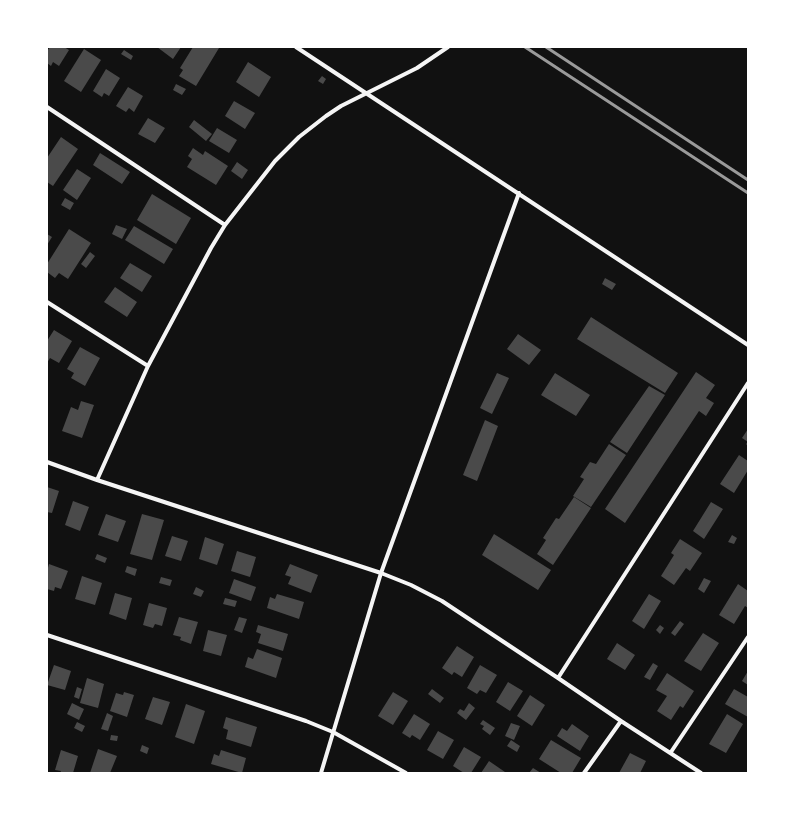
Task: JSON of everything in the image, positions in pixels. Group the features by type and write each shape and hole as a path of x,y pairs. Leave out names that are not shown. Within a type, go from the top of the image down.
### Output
{"street":[{"path":"296,47 748,345"},
{"path":"97,480 148,366 207,255 225,225 275,161 298,137 341,106 429,61 448,47"},
{"path":"47,107 225,225"},
{"path":"321,773 381,573 519,193"},
{"path":"47,302 148,366"},
{"path":"558,678 748,383"},
{"path":"47,462 97,480 381,573 411,585 442,601 701,773"},
{"path":"47,635 99,654 306,721 333,732 406,773"},
{"path":"671,752 748,637"},
{"path":"584,773 621,721"}],"building":[{"path":"50,47 64,47 69,50 59,66 53,62 51,66 47,63 47,51"},
{"path":"157,47 181,47 173,59"},
{"path":"193,47 219,48 196,86 179,76 183,70 180,68"},
{"path":"84,49 101,60 81,92 64,81"},
{"path":"124,50 133,56 131,60 121,54"},
{"path":"248,62 271,77 259,97 236,82"},
{"path":"106,69 120,78 109,96 104,93 102,97 93,91"},
{"path":"322,76 326,79 323,84 318,81"},
{"path":"176,84 186,89 182,95 173,90"},
{"path":"128,87 143,96 134,112 129,108 126,112 116,106"},
{"path":"234,101 255,113 245,129 225,116"},
{"path":"148,118 165,128 155,143 138,134"},
{"path":"194,120 212,134 206,141 189,127"},
{"path":"217,128 237,140 229,153 209,141"},
{"path":"61,137 78,149 53,186 47,182 47,158"},
{"path":"193,148 203,155 205,151 228,166 216,185 187,167 192,159 188,156"},
{"path":"100,153 130,172 122,184 93,165"},
{"path":"237,162 248,170 242,179 231,171"},
{"path":"77,169 91,178 77,200 63,190"},
{"path":"152,194 191,218 176,244 137,220"},
{"path":"65,198 74,203 70,210 61,205"},
{"path":"116,225 127,229 122,239 112,234"},
{"path":"134,226 173,249 164,264 125,240"},
{"path":"69,229 91,243 68,279 59,273 55,278 47,272 47,264"},
{"path":"47,234 52,237 47,245"},
{"path":"90,252 95,256 86,268 81,264"},
{"path":"130,263 152,276 142,292 120,278"},
{"path":"605,278 616,284 612,290 602,284"},
{"path":"115,287 137,302 127,317 104,302"},
{"path":"591,317 678,373 665,393 577,339"},
{"path":"54,330 72,341 59,363 50,358 47,363 47,341"},
{"path":"518,334 541,350 529,365 507,349"},
{"path":"80,347 100,358 85,386 71,378 74,373 67,369"},
{"path":"696,372 715,385 706,398 714,403 706,416 699,411 625,523 605,509"},
{"path":"497,373 509,378 492,414 480,408"},
{"path":"555,373 590,395 576,416 541,395"},
{"path":"649,386 665,395 627,453 610,442"},
{"path":"81,401 94,405 82,438 62,431 71,407 78,410"},
{"path":"485,420 498,426 477,481 463,475"},
{"path":"748,429 748,442 742,438"},
{"path":"609,444 626,455 591,507 573,496 584,479 580,477 590,462 596,464"},
{"path":"739,455 748,461 748,470 734,493 720,484"},
{"path":"47,487 59,491 52,513 47,512"},
{"path":"574,497 591,508 553,565 537,554 546,540 543,538 556,518 559,519"},
{"path":"73,501 89,507 80,531 65,525"},
{"path":"711,502 723,509 704,539 693,531"},
{"path":"106,514 126,521 118,542 98,535"},
{"path":"142,514 164,520 152,560 130,554"},
{"path":"494,534 551,570 538,590 482,555"},
{"path":"732,535 737,538 734,544 728,542"},
{"path":"172,536 188,541 181,561 165,556"},
{"path":"205,537 224,544 217,565 199,559"},
{"path":"680,539 702,553 690,571 686,568 674,585 661,576 674,555 671,553"},
{"path":"237,551 256,557 250,577 231,571"},
{"path":"97,554 107,558 105,563 95,559"},
{"path":"49,564 68,571 61,589 55,587 54,591 47,589 47,571"},
{"path":"290,564 318,575 311,593 288,584 291,577 285,575"},
{"path":"127,566 137,569 135,576 125,572"},
{"path":"82,576 102,583 95,605 75,599"},
{"path":"161,577 172,580 170,586 159,583"},
{"path":"704,578 711,581 704,593 698,589"},
{"path":"234,579 256,587 251,601 229,593"},
{"path":"738,584 748,591 748,608 745,606 734,624 719,615"},
{"path":"196,587 204,591 201,597 193,594"},
{"path":"115,593 132,598 126,620 109,614"},
{"path":"277,594 304,602 299,619 267,608 270,597 275,599"},
{"path":"649,594 661,601 644,629 632,621"},
{"path":"225,598 237,601 235,607 223,604"},
{"path":"149,603 167,608 162,626 155,624 153,628 143,625"},
{"path":"179,617 198,622 191,644 180,640 181,637 173,635"},
{"path":"239,617 247,619 242,633 234,630"},
{"path":"680,621 684,624 675,636 671,633"},
{"path":"258,625 288,634 283,651 258,643 261,634 256,632"},
{"path":"660,625 664,628 660,634 656,630"},
{"path":"208,630 227,635 221,656 203,651"},
{"path":"703,633 719,643 701,671 684,661"},
{"path":"617,643 635,655 625,670 607,659"},
{"path":"457,646 474,657 462,677 454,672 452,675 442,668"},
{"path":"257,649 282,658 276,678 245,667 248,657 253,659"},
{"path":"653,663 658,666 650,680 644,677"},
{"path":"54,665 71,671 65,690 47,685"},
{"path":"480,665 497,675 486,693 480,690 477,694 467,688"},
{"path":"748,671 748,685 742,681"},
{"path":"667,673 694,691 683,708 680,706 671,720 657,711 667,696 656,690"},
{"path":"87,678 104,684 98,708 80,703"},
{"path":"508,682 523,691 510,711 496,702"},
{"path":"77,687 82,689 79,699 74,697"},
{"path":"432,689 444,698 440,703 428,694"},
{"path":"734,689 748,697 748,717 725,704"},
{"path":"124,692 134,695 127,717 110,711 116,693 123,695"},
{"path":"393,692 408,701 393,725 378,716"},
{"path":"530,695 545,705 532,726 517,716"},
{"path":"153,697 170,702 162,725 145,719"},
{"path":"72,703 84,709 79,720 67,714"},
{"path":"469,703 475,708 466,720 457,713 460,709 464,711"},
{"path":"186,704 205,711 194,744 175,737"},
{"path":"107,713 113,716 108,731 101,729"},
{"path":"414,714 430,724 420,740 412,735 410,738 402,733"},
{"path":"727,714 743,724 726,753 709,744"},
{"path":"226,717 257,727 251,747 226,739 228,730 223,728"},
{"path":"483,720 495,728 490,735 482,729 484,726 480,724"},
{"path":"77,722 85,726 82,732 74,728"},
{"path":"511,723 520,726 514,740 505,736"},
{"path":"572,724 589,736 580,751 557,736 562,728 567,731"},
{"path":"438,731 454,740 443,759 427,750"},
{"path":"111,735 118,736 117,741 110,740"},
{"path":"511,740 520,746 517,752 507,746"},
{"path":"551,740 581,758 572,773 561,773 539,759"},
{"path":"142,745 149,748 147,754 140,751"},
{"path":"464,747 481,757 471,773 464,773 453,766"},
{"path":"98,749 117,756 110,773 90,773"},
{"path":"61,750 78,756 73,773 60,773 61,771 55,770"},
{"path":"221,750 246,758 242,773 211,764 214,754 219,756"},
{"path":"630,753 646,761 640,773 619,773"},
{"path":"489,761 505,772 481,773"},
{"path":"533,768 541,773 529,773"}],"railway":[{"path":"525,47 748,193"},
{"path":"546,47 748,180"}]}
